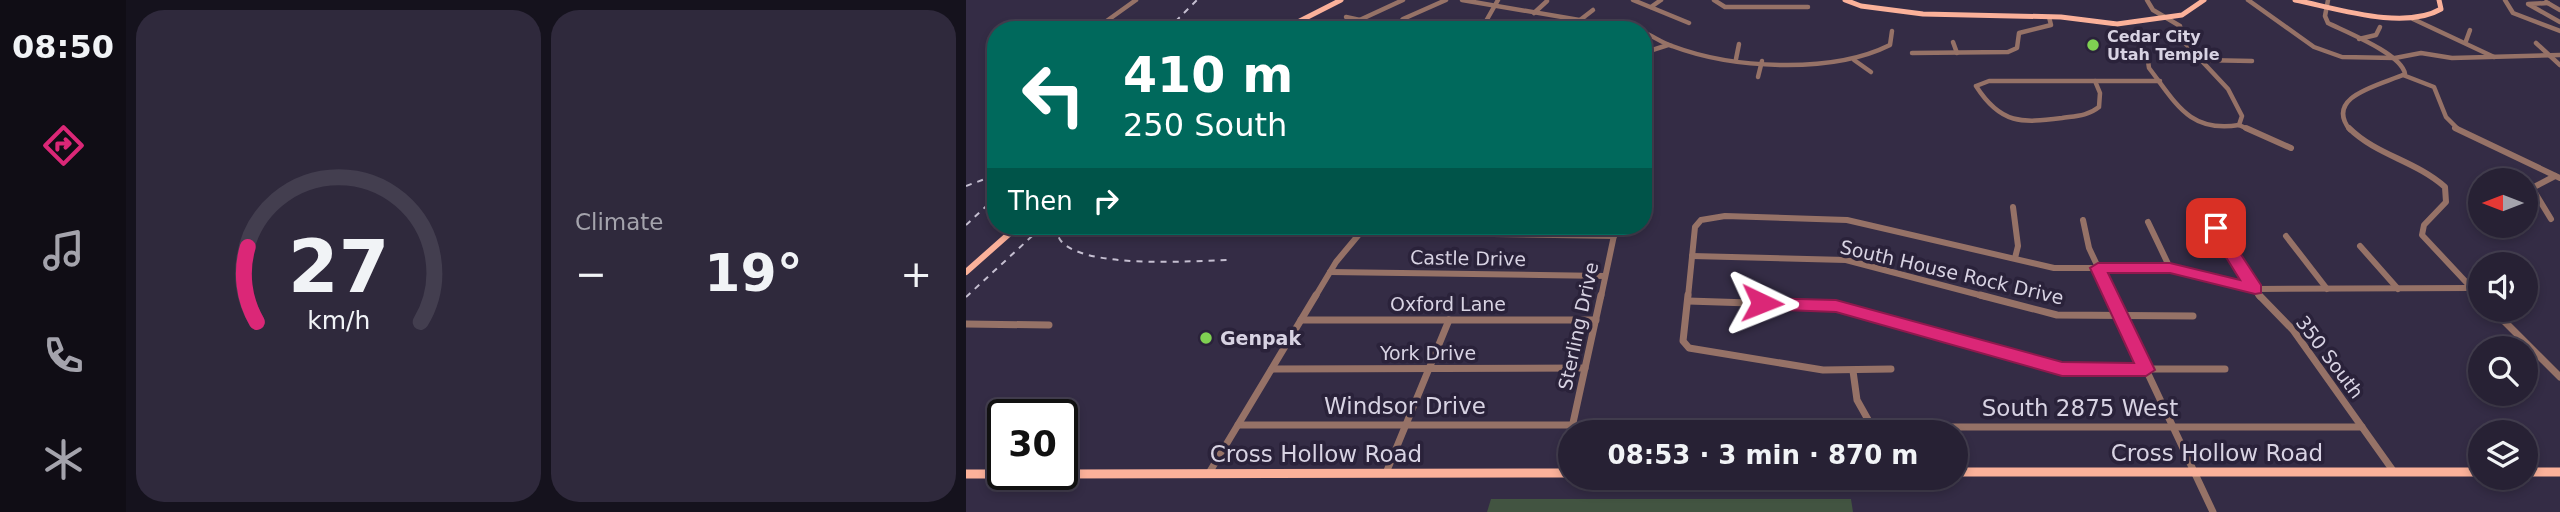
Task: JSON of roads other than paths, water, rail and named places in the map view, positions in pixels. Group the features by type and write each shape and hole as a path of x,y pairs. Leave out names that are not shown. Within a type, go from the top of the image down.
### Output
{"main road":[{"path":"1300,21 1341,0"},
{"path":"1844,0 1865,6 1918,13 2049,17 2111,24 2182,15 2204,0"},
{"path":"2295,0 2327,3 2413,19 2437,14 2441,9 2439,0"},
{"path":"966,272 1008,235"},
{"name":"Cross Hollow Road","path":"1968,472 2468,472"},
{"path":"2538,472 2560,472"},
{"name":"Cross Hollow Road","path":"1078,474 1558,473"},
{"path":"966,474 987,474"}],"street":[{"path":"1107,21 1136,0"},
{"path":"1346,17 1360,20 1402,0"},
{"path":"1400,21 1446,0"},
{"path":"1462,0 1586,21"},
{"path":"1486,21 1498,0"},
{"path":"1633,0 1689,23"},
{"path":"1651,6 1661,0"},
{"path":"2147,0 2153,10 2180,26 2184,42 2228,89 2242,116 2239,125"},
{"path":"2248,0 2314,47 2349,58 2395,58 2420,53 2452,58 2560,55"},
{"path":"2505,0 2513,13 2560,31"},
{"path":"1534,13 1546,1"},
{"path":"2560,10 2545,1 2528,4 2560,22"},
{"path":"1715,2 1731,8 1808,8"},
{"path":"2327,3 2325,16 2328,23 2395,58 2403,66 2403,75"},
{"path":"1580,20 1593,10"},
{"path":"1913,53 2013,50 2017,46 2018,34 2049,26 2052,23 2049,17"},
{"path":"2413,19 2438,34 2466,41 2496,58"},
{"path":"2360,39 2376,35 2380,27"},
{"path":"2466,41 2470,30"},
{"path":"1652,37 1668,45 1736,59 1807,64 1871,56 1890,44 1892,31"},
{"path":"1953,41 1957,53"},
{"path":"2536,43 2560,65"},
{"path":"1736,59 1739,44"},
{"path":"1652,49 1668,45"},
{"path":"1854,60 1871,72"},
{"path":"2201,60 2252,61"},
{"path":"1758,77 1762,61"},
{"path":"2148,61 2190,120 2216,127 2239,125 2291,148"},
{"path":"2468,285 2422,235 2424,225 2446,201 2445,187 2414,164 2359,138 2346,126 2340,115 2341,106 2347,99 2403,75 2434,87 2446,117 2455,128 2557,177"},
{"path":"2095,81 2101,91 2100,106 2096,111 2082,117 2037,124 2005,117 1976,86 1989,80 2160,81"},
{"path":"2551,219 2532,188 2557,177"},
{"path":"2013,207 2018,246 2015,258"},
{"path":"1891,369 1823,370 1689,348 1684,341 1695,227 1701,220 1725,216 1865,222 2054,268 2170,268 2255,289 2468,288"},
{"path":"2083,220 2089,248 2213,512"},
{"path":"2148,222 2170,268"},
{"name":"350 South","path":"2216,228 2223,243 2255,289 2266,304 2293,330 2394,472"},
{"path":"1209,473 1330,272 1359,235"},
{"path":"1578,235 1614,236"},
{"name":"Sterling Drive","path":"1574,420 1614,236"},
{"path":"2286,236 2327,289"},
{"path":"2360,246 2398,289"},
{"name":"South House Rock Drive","path":"1692,256 1846,260 2057,315 2193,316"},
{"name":"Castle Drive","path":"1330,272 1605,276"},
{"path":"1688,300 1836,306 2062,369 2225,369"},
{"name":"Oxford Lane","path":"1301,320 1596,320"},
{"path":"1386,473 1449,320"},
{"path":"2505,322 2560,377"},
{"path":"966,324 1049,325"},
{"name":"York Drive","path":"1272,369 1585,368"},
{"path":"1853,371 1857,400 1868,420"},
{"name":"Windsor Drive","path":"1238,425 1558,428"},
{"name":"South 2875 West","path":"1968,429 2362,427"}],"railway":[{"path":"1176,21 1197,0"},
{"path":"966,186 987,178"},
{"path":"966,225 987,205"},
{"path":"966,297 1033,235"},
{"path":"1058,235 1061,241 1074,250 1115,260 1227,260"}],"place":[{"name":"Cedar City Utah Temple","path":"2093,45"},
{"name":"Genpak","path":"1206,338"}]}
